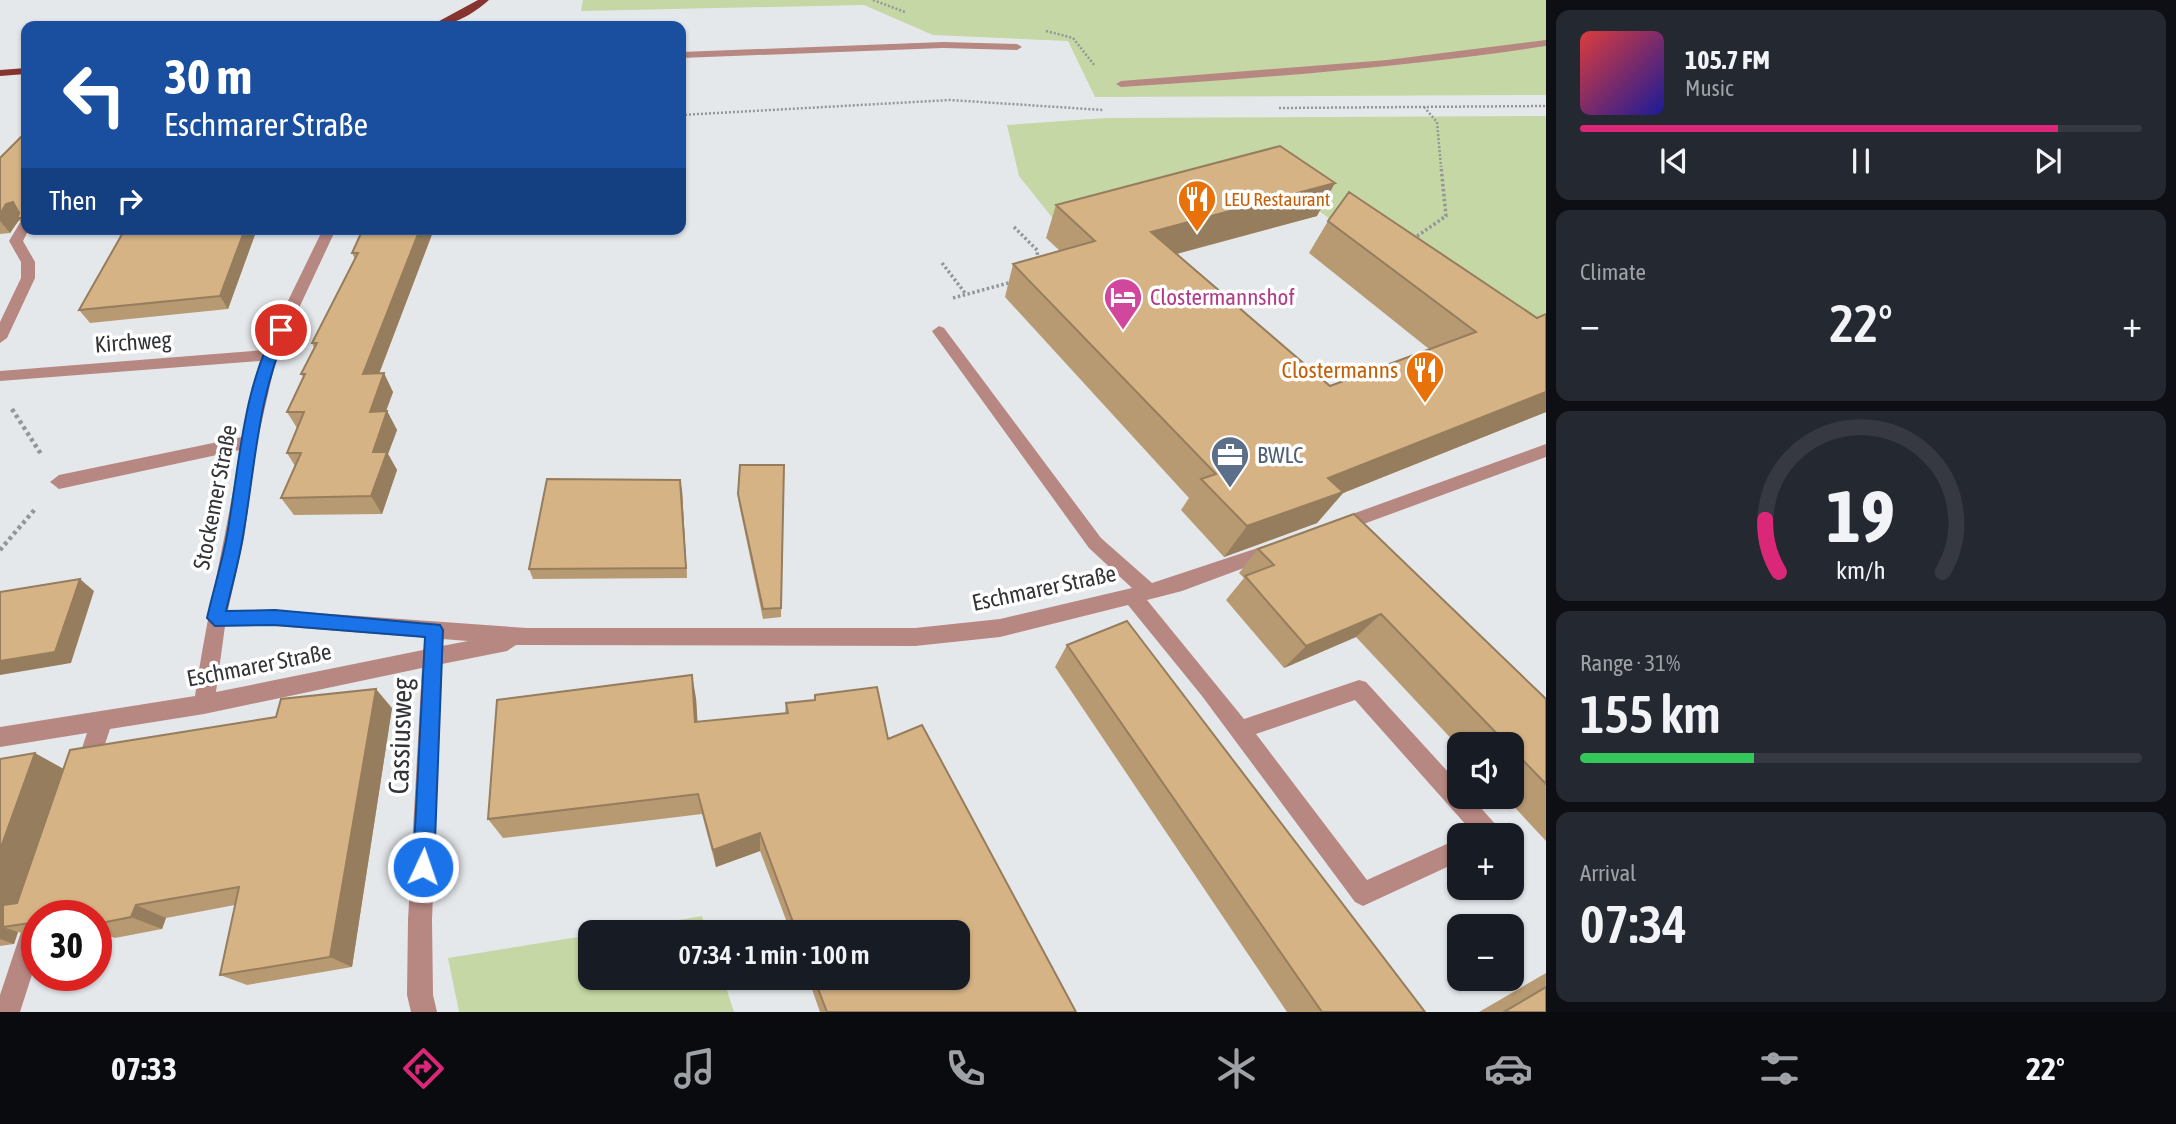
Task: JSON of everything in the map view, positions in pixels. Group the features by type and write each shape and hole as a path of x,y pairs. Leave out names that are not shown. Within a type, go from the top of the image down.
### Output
{"main road":[{"path":"448,21 484,0"},
{"path":"0,73 21,71"}],"street":[{"path":"1121,84 1326,71 1454,57 1546,43"},
{"path":"686,55 916,46 1017,47"},
{"path":"0,338 28,278 28,262 16,242 21,233"},
{"name":"Stockemer Straße","path":"204,704 215,618 234,538 249,442 269,355 327,235"},
{"path":"939,331 1095,543 1140,594 1363,894 1447,855"},
{"name":"Kirchweg","path":"0,376 269,355"},
{"path":"60,482 249,442"},
{"path":"1325,531 1546,450"},
{"name":"Eschmarer Straße","path":"215,618 275,618 527,637 915,637 1000,628 1140,594 1182,583 1286,545"},
{"name":"Cassiusweg","path":"424,1012 420,995 420,920 434,630"},
{"name":"Eschmarer Straße","path":"0,737 204,704 527,637"},
{"path":"1240,730 1359,689 1479,823"},
{"path":"81,785 102,720"},
{"path":"7,1012 21,969"}],"path":[{"path":"1412,239 1446,216 1437,122 1424,107"},
{"path":"1014,227 1037,250 1034,272"},
{"path":"942,263 965,293"},
{"path":"939,331 938,312 948,300 1018,280"},
{"path":"0,550 60,482 11,407 10,396 21,374"}],"green space":[{"path":"583,0 1546,0 1546,95 1095,97 1068,41 933,35 864,5 581,11"},
{"path":"1546,116 1546,375 1265,172 1063,231 1019,176 1007,125 1106,118"},
{"path":"702,916 703,920 678,920"},
{"path":"578,937 578,990 727,990 734,1012 459,1012 448,958"}],"building":[{"path":"21,137 21,218 17,218 19,213 13,202 6,204 0,214 0,158"},
{"name":"Clostermannshof","path":"1280,146 1335,183 1151,232 1330,386 1476,332 1328,221 1349,192 1537,318 1546,314 1546,392 1328,478 1343,492 1247,526 1201,479 1216,474 1013,264 1095,241 1056,205"},
{"path":"122,235 243,235 220,296 79,310"},
{"path":"360,235 418,235 363,374 384,373 370,412 387,411 373,452 387,452 371,496 281,498 301,453 287,453 304,412 287,412 305,374 301,374 317,343 312,343 358,253 352,253"},
{"path":"740,465 784,465 781,608 763,609 738,494"},
{"path":"547,479 680,480 686,568 529,569"},
{"path":"1354,514 1546,699 1546,784 1524,761 1524,732 1495,732 1381,614 1306,646 1245,576 1274,565 1258,549"},
{"path":"80,579 55,652 0,661 0,592"},
{"path":"1127,621 1425,1012 1322,1012 1067,645"},
{"path":"692,675 695,722 788,713 786,703 815,700 815,695 877,687 888,739 922,725 1076,1012 827,1012 819,990 970,990 970,920 792,920 760,833 713,850 698,794 488,819 497,700"},
{"path":"376,689 330,957 220,975 239,887 136,905 131,917 112,921 112,900 21,900 21,924 3,927 3,905 17,903 70,750 276,717 281,699"},
{"path":"35,753 0,850 0,759"},
{"path":"1546,987 1546,1012 1504,1012"}],"place":[{"name":"LEU Restaurant","path":"1197,233"},
{"name":"Clostermannshof","path":"1123,331"},
{"name":"Clostermanns","path":"1425,404"},
{"name":"BWLC","path":"1230,489"}],"route":[{"path":"281,330 269,355 249,442 234,538 215,618 275,618 434,630 423,867"}]}
